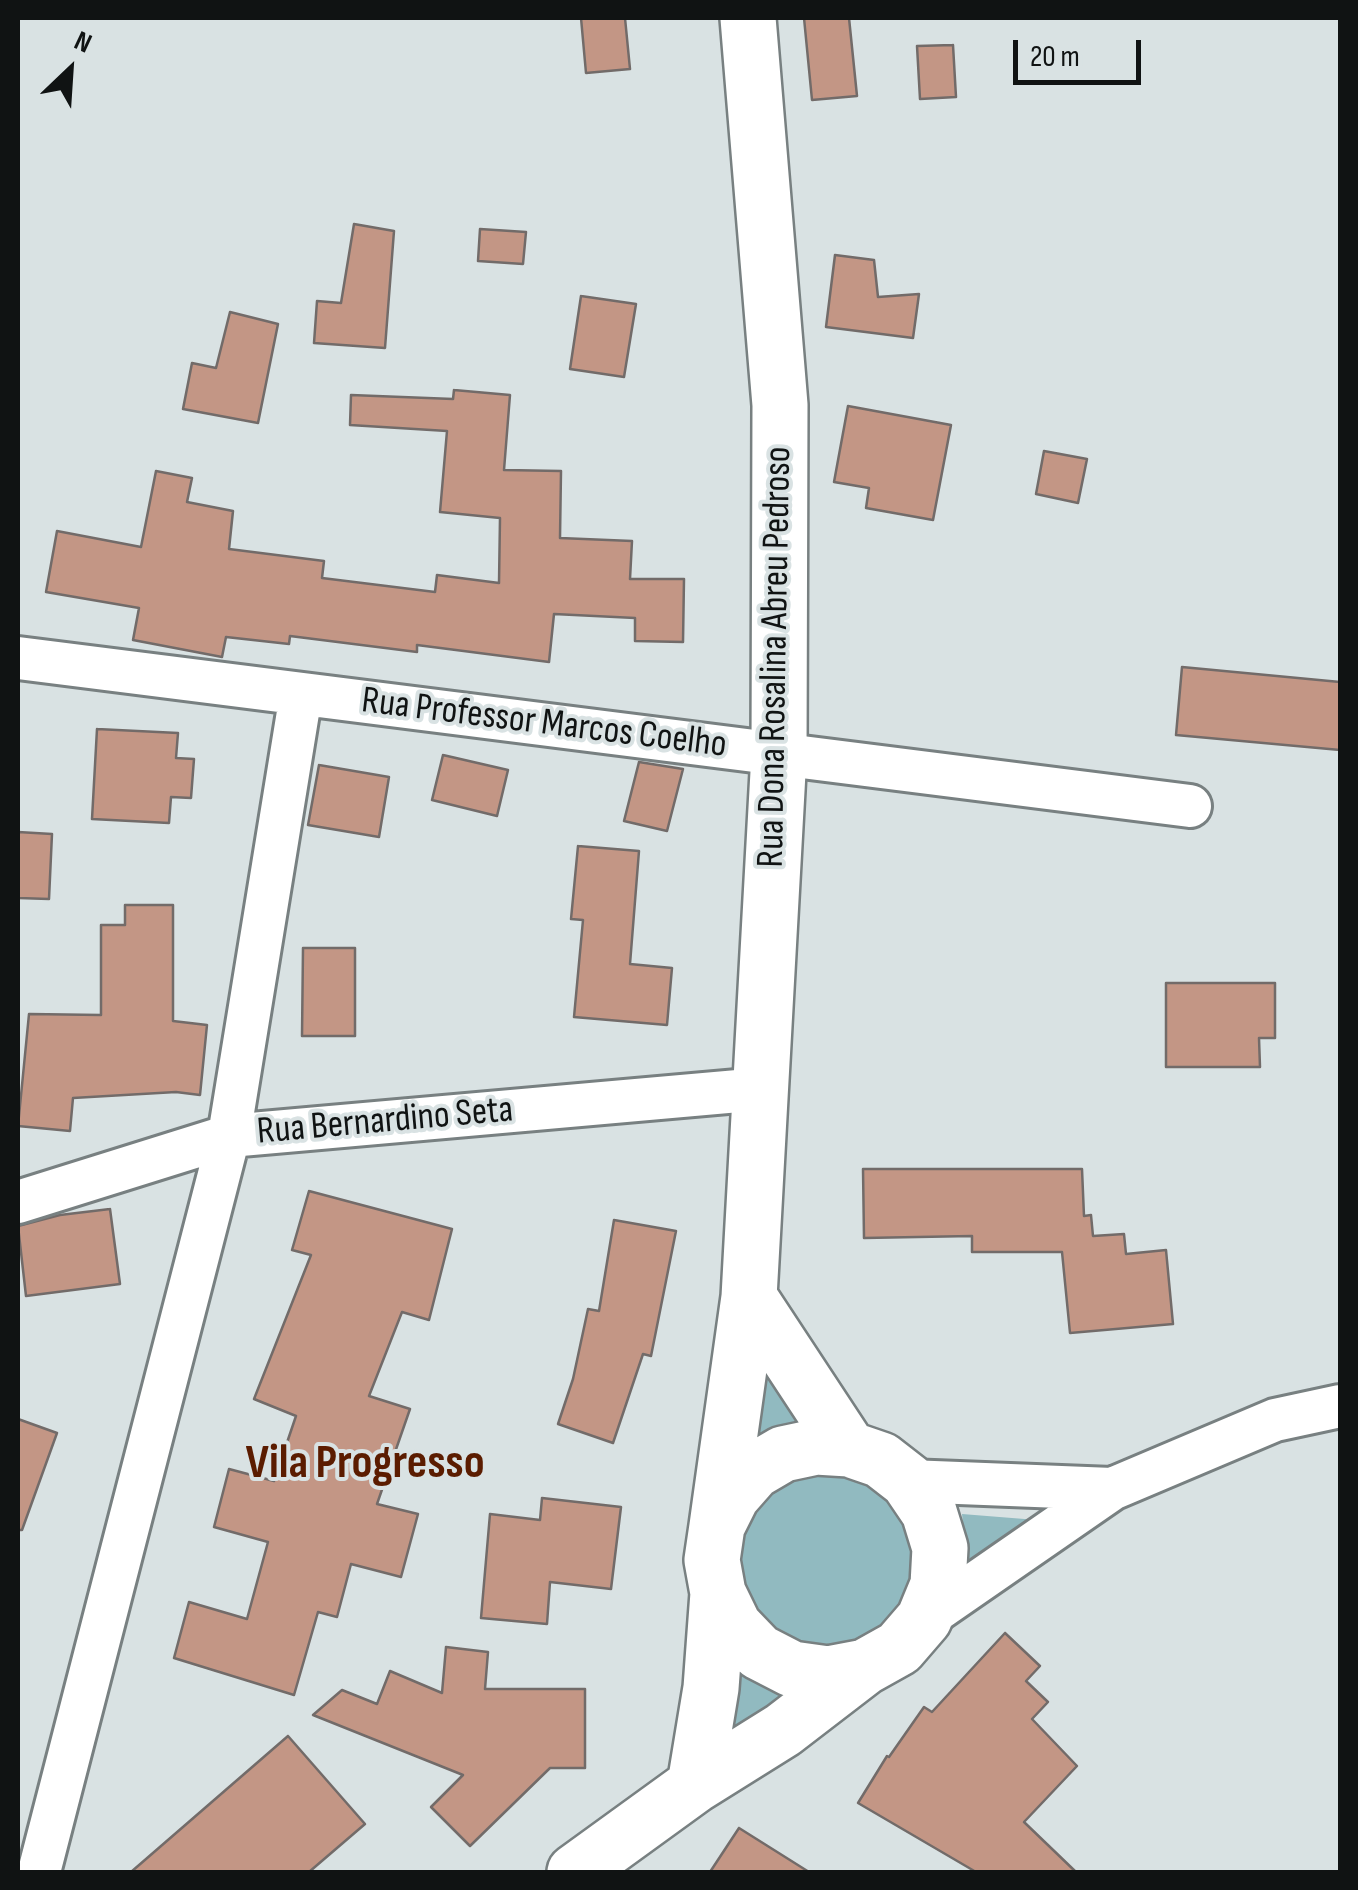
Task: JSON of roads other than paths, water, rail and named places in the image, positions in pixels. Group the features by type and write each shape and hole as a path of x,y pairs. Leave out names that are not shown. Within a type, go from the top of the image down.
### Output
{"main road":[{"name":"Rua Dona Rosalina Abreu Pedroso","path":"717,1526 749,1297 779,754 780,406 748,18"},
{"path":"749,1297 850,1449"},
{"path":"575,1872 899,1648 924,1620 938,1585 940,1548 929,1512 908,1480 881,1460 850,1449 816,1447 783,1454 754,1471 732,1496 717,1526 712,1560 718,1594 711,1688 696,1785"},
{"path":"718,1594 734,1626 760,1652 792,1669 828,1674 865,1668"}],"street":[{"name":"Rua Professor Marcos Coelho","path":"18,658 1190,806"},
{"path":"39,1872 229,1136 302,694"},
{"name":"Rua Bernardino Seta","path":"18,1202 229,1136 762,1089"},
{"path":"924,1620 1112,1489 1275,1420 1340,1406"},
{"path":"908,1480 1112,1489"}],"district":[{"name":"Vila Progresso","path":"365,1465"}]}
